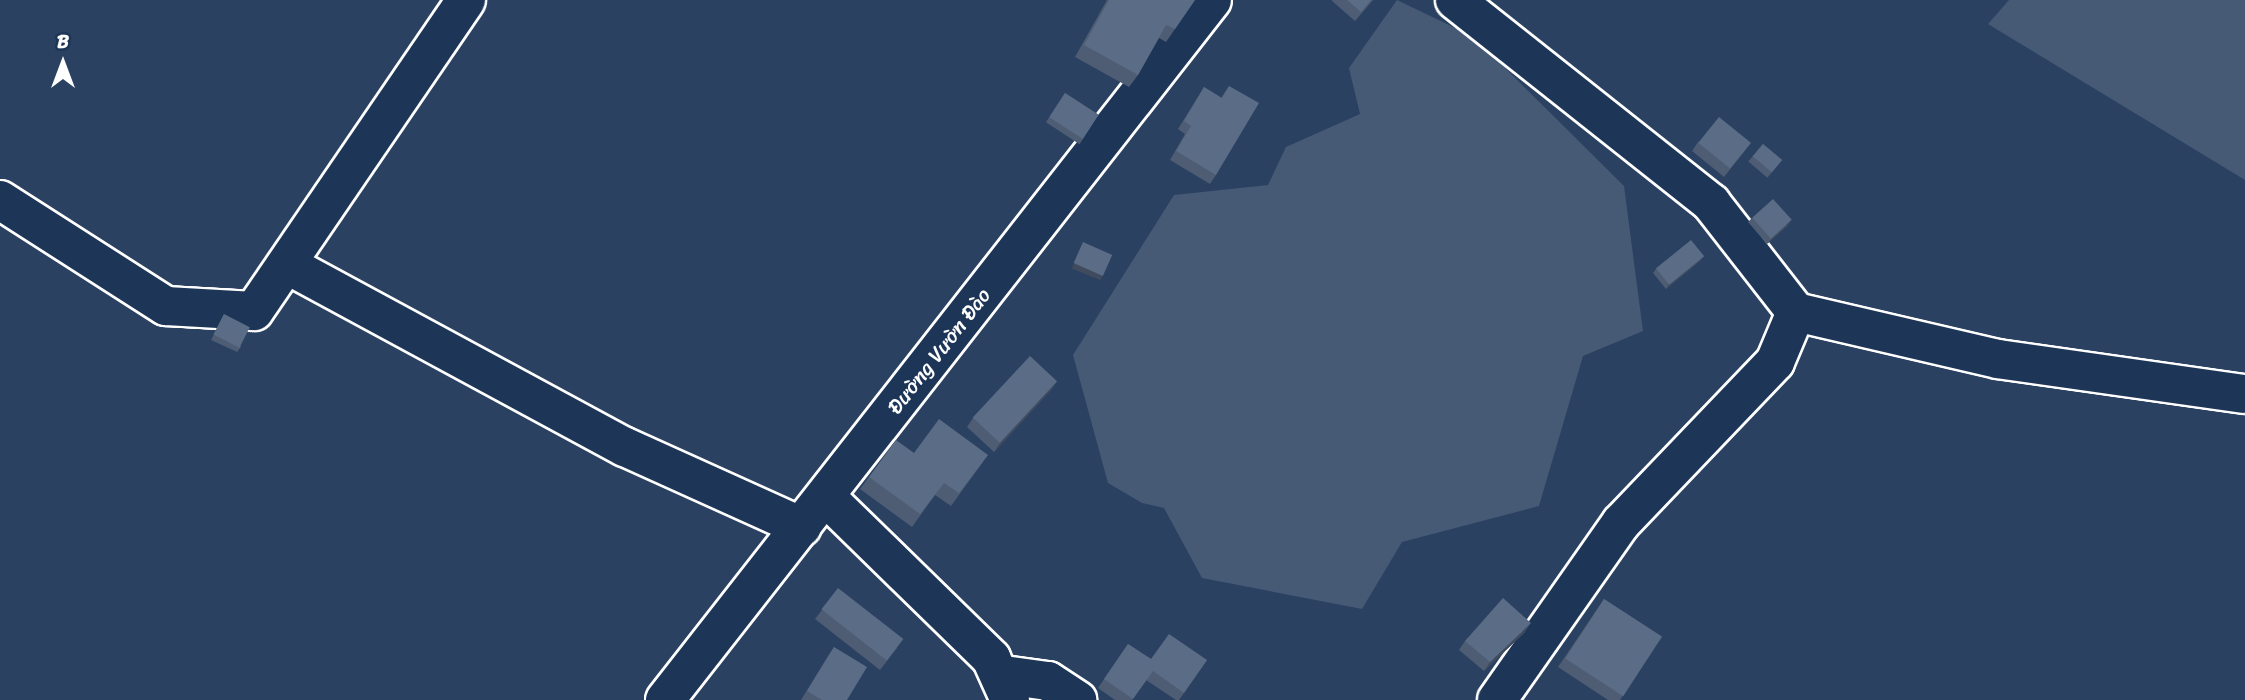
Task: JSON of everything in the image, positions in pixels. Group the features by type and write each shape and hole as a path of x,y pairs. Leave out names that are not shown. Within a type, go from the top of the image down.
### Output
{"street":[{"path":"0,200 166,306 254,310 288,265 466,0"},
{"name":"Đường Vườn Đào","path":"665,700 1212,0"},
{"path":"1455,0 1711,202 1796,312 1998,359 2245,394"},
{"path":"288,265 625,447 802,527"},
{"path":"1497,700 1621,523 1775,362 1796,312"},
{"path":"826,497 1007,687 1048,681 1077,700"}],"shaded area":[{"path":"1397,0 1474,37 1624,186 1643,331 1583,356 1539,506 1402,542 1362,609 1202,578 1164,508 1142,503 1108,483 1073,355 1174,195 1268,185 1286,147 1360,114 1349,68"},
{"path":"2009,0 2245,0 2245,180 1988,24"}],"building":[{"path":"1109,0 1195,0 1175,29 1166,25 1138,75 1084,45"},
{"path":"1347,0 1371,0 1361,12"},
{"path":"1229,86 1259,103 1216,175 1176,151 1191,126 1184,121 1204,87 1222,98"},
{"path":"1065,93 1099,115 1083,139 1049,117"},
{"path":"1719,117 1751,143 1730,168 1698,143"},
{"path":"1763,144 1782,160 1772,172 1753,156"},
{"path":"1773,199 1792,220 1771,239 1752,218"},
{"path":"1691,240 1704,256 1669,285 1656,268"},
{"path":"1083,242 1112,255 1103,276 1074,263"},
{"path":"224,314 250,327 239,348 214,334"},
{"path":"1030,356 1057,381 1000,443 973,417"},
{"path":"939,419 988,455 959,493 944,483 920,514 869,477 896,440 914,453"},
{"path":"838,588 903,639 887,660 821,609"},
{"path":"1503,598 1531,623 1490,662 1465,641"},
{"path":"1604,599 1662,637 1623,696 1565,659"},
{"path":"1169,634 1207,660 1184,693 1153,671 1133,699 1104,679 1128,644 1151,659"},
{"path":"834,647 867,667 847,700 822,700 807,691"}]}
